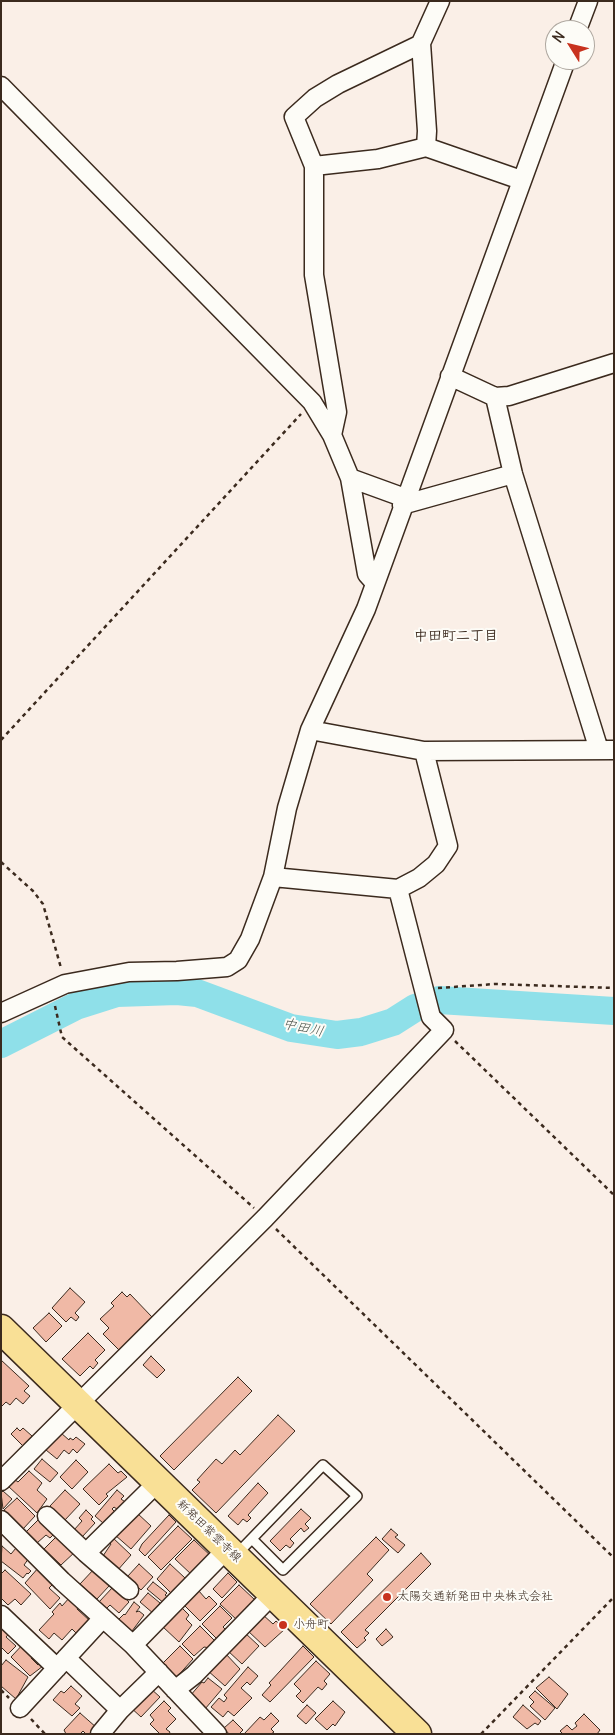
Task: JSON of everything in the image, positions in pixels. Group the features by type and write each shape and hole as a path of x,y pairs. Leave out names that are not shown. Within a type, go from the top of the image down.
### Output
{"main road":[{"name":"新発田紫雲寺線","path":"1,1328 158,1482 238,1548 274,1593 417,1734"}],"street":[{"path":"426,147 427,131 421,44 440,1"},
{"path":"581,20 588,1"},
{"path":"332,435 336,412 314,276 314,166 294,117 315,98 338,84 421,44"},
{"path":"1,1013 65,984 129,972 177,972 226,967 238,960 250,939 273,877 287,808 310,730 366,609 562,70"},
{"path":"1,86 312,402 332,435 350,478 367,574 375,583"},
{"path":"314,166 378,158 426,147 521,180"},
{"path":"450,376 495,397 509,396 614,363"},
{"path":"310,730 424,751 606,750 513,474 495,397"},
{"path":"350,478 404,501 513,474"},
{"path":"273,877 398,889 419,878 436,864 448,846 424,751"},
{"path":"1,1481 265,1218 444,1030 430,1017 398,889"},
{"path":"86,1553 158,1482"},
{"path":"47,1516 86,1553 130,1590"},
{"path":"1,1520 62,1581 133,1645 217,1734"},
{"path":"133,1645 238,1548"},
{"path":"175,1690 194,1675 274,1593"},
{"path":"1,1615 120,1710"},
{"path":"20,1708 103,1618"},
{"path":"100,1734 120,1710 159,1672"}],"lane":[{"path":"323,1465 357,1496 283,1570 238,1548 323,1465"}],"path":[{"path":"1,740 312,402"},
{"path":"1,862 33,891 43,904 65,984"},
{"path":"425,995 444,986 496,984 614,988"},
{"path":"54,1000 62,1037 265,1218 614,1558"},
{"path":"444,1030 614,1195"},
{"path":"481,1734 614,1597"}],"building":[{"path":"70,1288 85,1302 75,1313 79,1317 76,1321 71,1317 66,1322 52,1308"},
{"path":"122,1292 127,1297 130,1294 152,1317 119,1350 103,1334 109,1328 100,1319 114,1306 111,1303"},
{"path":"49,1313 62,1326 46,1342 33,1328"},
{"path":"88,1333 105,1350 95,1360 98,1363 93,1369 90,1366 80,1376 62,1359"},
{"path":"151,1356 165,1370 157,1378 143,1365"},
{"path":"1,1360 29,1386 24,1391 30,1396 23,1404 16,1398 10,1405 6,1402 1,1407"},
{"path":"238,1377 252,1391 174,1470 160,1456"},
{"path":"278,1415 295,1431 216,1513 192,1490 200,1482 197,1480 216,1459 222,1464 235,1450 240,1455"},
{"path":"17,1428 20,1431 23,1428 32,1436 23,1446 11,1434"},
{"path":"61,1433 69,1440 70,1438 73,1440 76,1437 85,1444 77,1453 73,1449 69,1454 64,1450 57,1459 46,1450"},
{"path":"42,1459 58,1473 50,1482 34,1469"},
{"path":"76,1460 88,1472 72,1489 60,1477"},
{"path":"109,1464 118,1473 121,1471 127,1477 106,1494 108,1496 99,1505 83,1489"},
{"path":"29,1471 42,1483 37,1490 47,1499 37,1513 8,1486 14,1479 18,1482"},
{"path":"258,1483 268,1493 248,1515 251,1518 247,1522 243,1519 238,1525 228,1516"},
{"path":"65,1490 80,1504 64,1521 50,1506"},
{"path":"117,1490 124,1496 121,1499 128,1504 121,1512 114,1507 112,1509 117,1514 109,1523 106,1520 103,1523 95,1516"},
{"path":"3,1491 12,1499 3,1509 1,1493"},
{"path":"17,1498 35,1516 23,1529 4,1510"},
{"path":"301,1509 311,1518 305,1524 309,1528 304,1532 301,1528 290,1539 294,1543 290,1548 286,1545 280,1551 270,1541"},
{"path":"86,1510 93,1517 91,1519 95,1523 82,1537 74,1530 82,1521 79,1518"},
{"path":"137,1513 151,1526 131,1549 115,1535"},
{"path":"169,1515 176,1522 145,1556 139,1550 142,1544"},
{"path":"42,1516 57,1531 50,1538 46,1535 37,1543 26,1532"},
{"path":"178,1526 192,1539 161,1570 148,1557"},
{"path":"391,1529 398,1535 395,1537 405,1545 398,1553 382,1539"},
{"path":"59,1534 76,1551 61,1565 44,1549"},
{"path":"112,1537 131,1555 117,1571 103,1556 111,1544 108,1541"},
{"path":"376,1537 389,1550 367,1574 373,1580 331,1624 310,1604"},
{"path":"194,1540 213,1558 192,1575 175,1559"},
{"path":"2,1546 11,1554 16,1548 29,1558 24,1565 31,1571 23,1578 1,1561"},
{"name":"太陽交通新発田中央株式会社","path":"421,1553 431,1564 365,1630 369,1633 364,1638 366,1640 357,1648 341,1632"},
{"path":"139,1564 153,1577 141,1590 127,1577"},
{"path":"170,1564 185,1578 171,1593 157,1579"},
{"path":"39,1567 55,1582 49,1588 60,1598 50,1609 25,1583"},
{"path":"95,1568 108,1580 105,1582 109,1586 97,1599 80,1584"},
{"path":"5,1570 31,1594 21,1605 15,1599 8,1605 1,1598 1,1574"},
{"path":"228,1573 237,1582 222,1598 213,1589"},
{"path":"153,1582 167,1593 165,1595 169,1598 165,1604 147,1589"},
{"path":"239,1585 255,1600 238,1621 220,1604"},
{"path":"113,1587 129,1602 119,1613 110,1605 106,1609 99,1602"},
{"path":"198,1590 206,1599 209,1596 217,1604 200,1621 183,1604"},
{"path":"148,1593 160,1603 157,1607 159,1609 154,1614 140,1602"},
{"path":"70,1597 79,1606 77,1609 90,1621 77,1634 72,1629 62,1640 54,1633 49,1639 39,1630 54,1614 52,1612 60,1603 62,1606"},
{"path":"134,1602 140,1607 136,1612 139,1611 144,1615 132,1631 117,1621 125,1615"},
{"path":"220,1606 232,1618 223,1627 228,1632 219,1641 202,1624"},
{"path":"181,1607 189,1615 186,1619 192,1625 179,1642 162,1626"},
{"path":"262,1614 273,1624 276,1621 285,1629 265,1647 247,1630"},
{"path":"1,1616 12,1630 6,1637 16,1646 8,1654 1,1647"},
{"path":"200,1626 216,1642 210,1648 204,1647 194,1656 182,1644"},
{"path":"386,1629 393,1637 382,1646 376,1639"},
{"path":"244,1632 259,1646 242,1664 227,1650"},
{"path":"26,1641 37,1651 31,1658 38,1665 40,1663 43,1666 30,1676 11,1657"},
{"path":"180,1646 193,1659 175,1679 162,1664"},
{"path":"303,1646 314,1657 270,1702 262,1695 271,1685 269,1683"},
{"path":"224,1652 240,1669 225,1686 207,1670"},
{"path":"6,1660 28,1677 16,1699 1,1686 1,1666"},
{"path":"316,1661 330,1674 324,1681 327,1684 322,1690 318,1687 303,1703 296,1696 301,1691 294,1684"},
{"path":"248,1667 258,1676 250,1685 247,1682 241,1688 252,1698 234,1716 228,1711 223,1717 211,1707 219,1698 224,1702 227,1698 224,1695"},
{"path":"549,1677 568,1694 557,1709 536,1688"},
{"path":"208,1678 222,1689 205,1709 190,1696"},
{"path":"71,1686 82,1696 75,1704 80,1708 72,1716 53,1700 61,1691 64,1693"},
{"path":"150,1688 160,1697 141,1717 129,1706"},
{"path":"535,1691 555,1708 545,1720 530,1706 534,1702 529,1697"},
{"path":"164,1701 171,1708 168,1711 176,1719 166,1729 170,1732 169,1734 160,1734 150,1724 154,1720 150,1715"},
{"path":"333,1701 345,1712 335,1726 333,1724 327,1730 315,1719"},
{"path":"307,1705 316,1713 306,1724 297,1716"},
{"path":"523,1705 541,1721 538,1725 535,1723 527,1729 513,1717"},
{"path":"80,1713 97,1728 92,1734 86,1734 83,1731 80,1734 66,1734 64,1730"},
{"path":"271,1713 279,1721 271,1729 274,1732 271,1734 244,1734 260,1717 264,1720"},
{"path":"584,1714 600,1730 597,1734 563,1734 560,1731 567,1725 572,1730 577,1726 575,1723"},
{"path":"233,1720 243,1730 239,1734 229,1734 224,1728"}],"waterway":[{"name":"中田川","path":"1,1044 76,1006 117,993 177,991 197,993 291,1028 337,1035 361,1032 393,1022 415,1008 439,1000 614,1011"}],"place":[{"name":"太陽交通新発田中央株式会社","path":"387,1597"},
{"name":"小舟町","path":"283,1625"}],"district":[{"name":"中田町二丁目","path":"456,636"}]}
